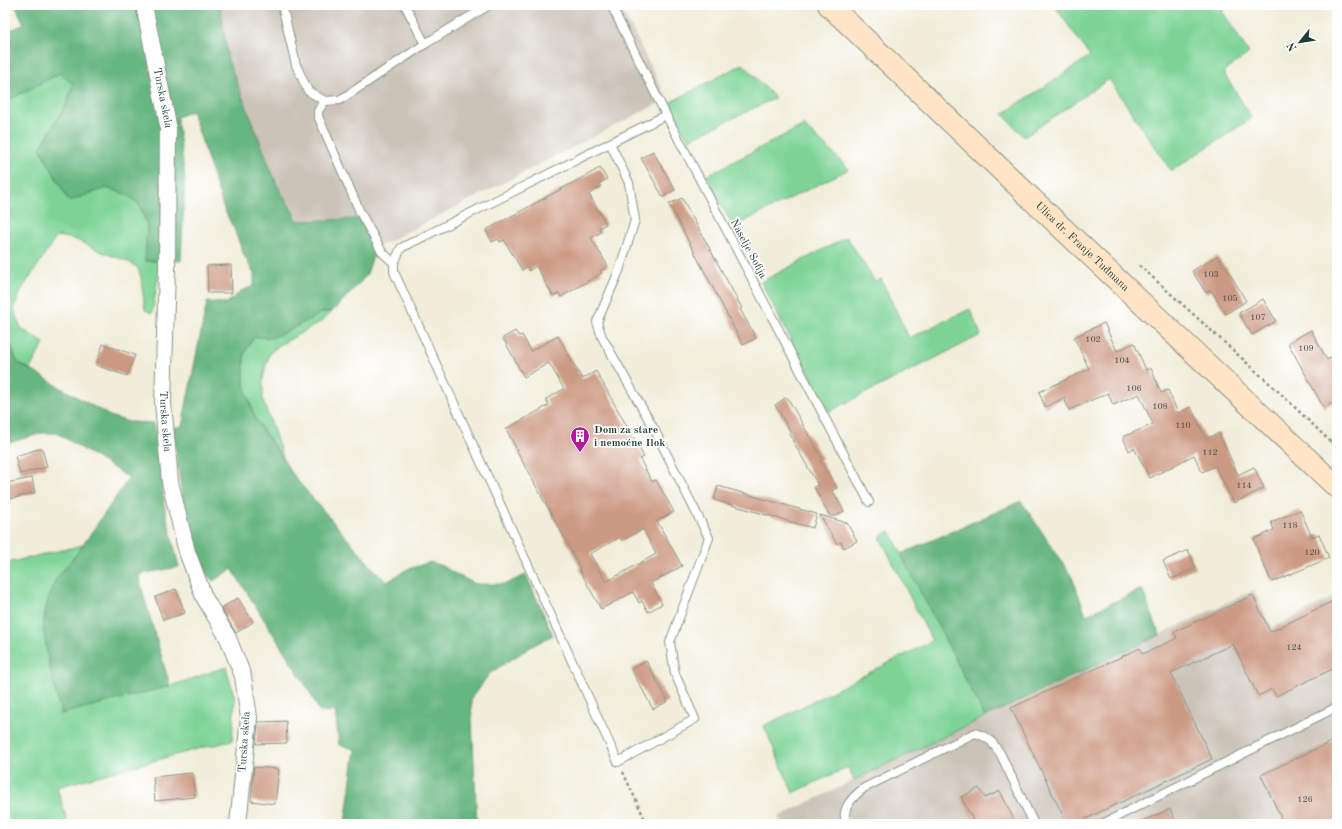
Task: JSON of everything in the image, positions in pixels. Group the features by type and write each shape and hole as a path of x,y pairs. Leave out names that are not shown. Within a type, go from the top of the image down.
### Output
{"main road":[{"name":"Ulica dr. Franje Tuđmana","path":"828,5 1337,487"}],"street":[{"name":"Turska skela","path":"144,5 168,126 167,269 163,403 170,482 187,552 204,597 228,638 243,676 249,718 238,824"}],"lane":[{"path":"282,5 296,65 308,91 325,101 340,100 425,44 489,5"},
{"path":"404,5 425,44"},
{"name":"Naselje Sofija","path":"611,5 666,115 868,502"},
{"path":"325,101 318,111 318,116 360,212 382,252 394,263"},
{"path":"610,143 629,183 635,220 619,271 597,322 602,337 654,430 709,538 670,642 675,674 695,719 618,762 394,272 394,263 401,248 610,143 666,115"},
{"path":"1102,824 1337,707"},
{"path":"847,824 845,821 846,810 850,800 864,788 975,733 991,741 1000,753 1034,824"}],"path":[{"path":"1139,265 1279,392 1337,448"},
{"path":"618,762 647,824"}],"shaded area":[{"path":"220,5 620,5 667,99 376,248 358,219 299,221 277,185 228,60"},
{"path":"1254,590 1272,628 1337,595 1337,824 782,824 778,817 991,714"}],"green space":[{"path":"15,5 220,5 228,60 277,185 298,221 358,219 376,248 366,276 332,312 323,312 290,330 271,338 254,337 244,354 244,385 256,420 297,480 378,574 387,582 406,570 430,562 442,566 476,584 505,584 526,575 553,635 534,645 490,673 471,699 477,824 345,824 355,749 339,745 335,711 320,712 308,689 232,569 213,581 206,574 186,529 173,428 182,426 207,302 227,303 241,291 254,286 254,274 224,209 192,111 177,117 185,178 181,261 145,261 147,225 139,204 126,194 106,188 69,201 40,148 67,103 73,84 60,73 5,102 5,33 24,24"},
{"path":"1054,5 1231,5 1222,11 1249,53 1223,72 1252,118 1171,171 1109,79 1024,137 1003,114 1090,56"},
{"path":"743,64 775,98 688,140 669,103"},
{"path":"60,73 73,84 67,103 40,148 69,201 106,188 126,194 139,204 147,225 146,261 161,261 152,313 145,310 141,277 138,268 127,261 102,252 74,239 57,236 22,289 14,307 17,320 22,329 44,343 30,369 17,362 5,329 5,102"},
{"path":"804,125 849,169 733,227 706,176"},
{"path":"847,237 875,282 881,279 909,338 970,309 981,335 828,412 761,282"},
{"path":"323,312 332,312 322,321 278,346 270,353 266,365 263,379 263,400 284,460 256,420 244,385 244,354 254,336 271,338 290,330"},
{"path":"5,329 17,362 110,416 129,422 154,423 159,443 164,505 179,567 140,574 141,586 170,686 61,714 49,665 43,625 47,603 56,579 78,552 129,478 57,433 42,433 5,444"},
{"path":"1021,501 1072,577 1086,615 1142,589 1160,635 985,717 901,554"},
{"path":"890,531 985,717 854,780 848,767 793,793 764,726 932,641 880,537"},
{"path":"83,545 47,603 43,625 49,665 61,713 170,686 226,667 235,699 232,741 57,787 68,824 5,824 5,558 7,563"}],"building":[{"path":"653,151 675,190 663,197 641,158"},
{"path":"600,168 607,179 599,184 601,187 589,194 606,224 599,228 601,232 591,238 608,266 600,271 602,273 561,297 559,293 553,296 536,266 529,271 527,267 522,270 504,240 500,242 498,239 492,242 486,230"},
{"path":"682,198 742,308 740,309 756,338 743,345 669,204"},
{"path":"1217,256 1226,267 1246,301 1226,314 1211,290 1206,293 1192,271"},
{"path":"231,265 232,293 208,293 207,266"},
{"path":"1263,299 1276,321 1252,335 1239,313"},
{"path":"1104,323 1117,351 1134,343 1146,370 1151,368 1161,393 1168,390 1178,413 1191,407 1206,439 1219,433 1238,475 1254,467 1264,488 1234,503 1215,466 1202,472 1194,455 1150,478 1134,448 1129,451 1123,437 1153,424 1139,394 1113,405 1108,393 1069,410 1064,398 1045,407 1039,392 1089,369 1074,337"},
{"path":"1311,330 1327,360 1337,354 1337,400 1324,408 1288,343"},
{"name":"Dom za stare i nemoćne Ilok","path":"515,331 519,336 522,335 531,351 558,336 582,379 596,371 644,457 640,459 652,482 656,480 674,512 657,521 682,566 651,583 662,604 648,612 642,601 639,603 633,592 601,609 579,569 580,568 569,546 516,450 506,429 549,405 546,399 564,389 549,363 524,377 503,338","holes":["643,529 656,554 606,582 590,554 620,537 622,541"]},
{"path":"103,344 135,355 127,376 96,365"},
{"path":"787,397 822,458 820,460 837,488 832,490 844,511 836,516 830,516 814,487 818,485 789,434 791,433 775,405"},
{"path":"42,448 47,467 20,474 15,456"},
{"path":"32,478 35,493 10,499 7,483"},
{"path":"718,486 817,514 813,528 714,500"},
{"path":"1300,510 1312,537 1319,534 1329,558 1272,582 1261,559 1254,539 1274,530 1271,522"},
{"path":"820,515 847,523 857,541 844,548 841,542 837,544"},
{"path":"1188,550 1196,568 1171,579 1163,561"},
{"path":"176,589 185,613 163,620 155,597"},
{"path":"1253,595 1270,632 1337,599 1337,667 1276,696 1272,689 1258,696 1233,644 1171,673 1212,759 1075,824 1067,824 1011,708 1140,648 1143,654 1177,638 1174,632"},
{"path":"238,598 253,622 236,633 221,608"},
{"path":"646,661 668,701 653,709 631,669"},
{"path":"286,721 287,743 256,744 258,722"},
{"path":"1337,739 1337,824 1284,824 1261,775"},
{"path":"254,767 279,769 275,804 251,801"},
{"path":"192,773 195,797 155,801 153,777"},
{"path":"979,788 985,798 1000,791 1016,824 975,824 961,797"},
{"path":"1170,809 1177,824 1136,824"}],"place":[{"name":"Dom za stare i nemoćne Ilok","path":"580,453"}]}
